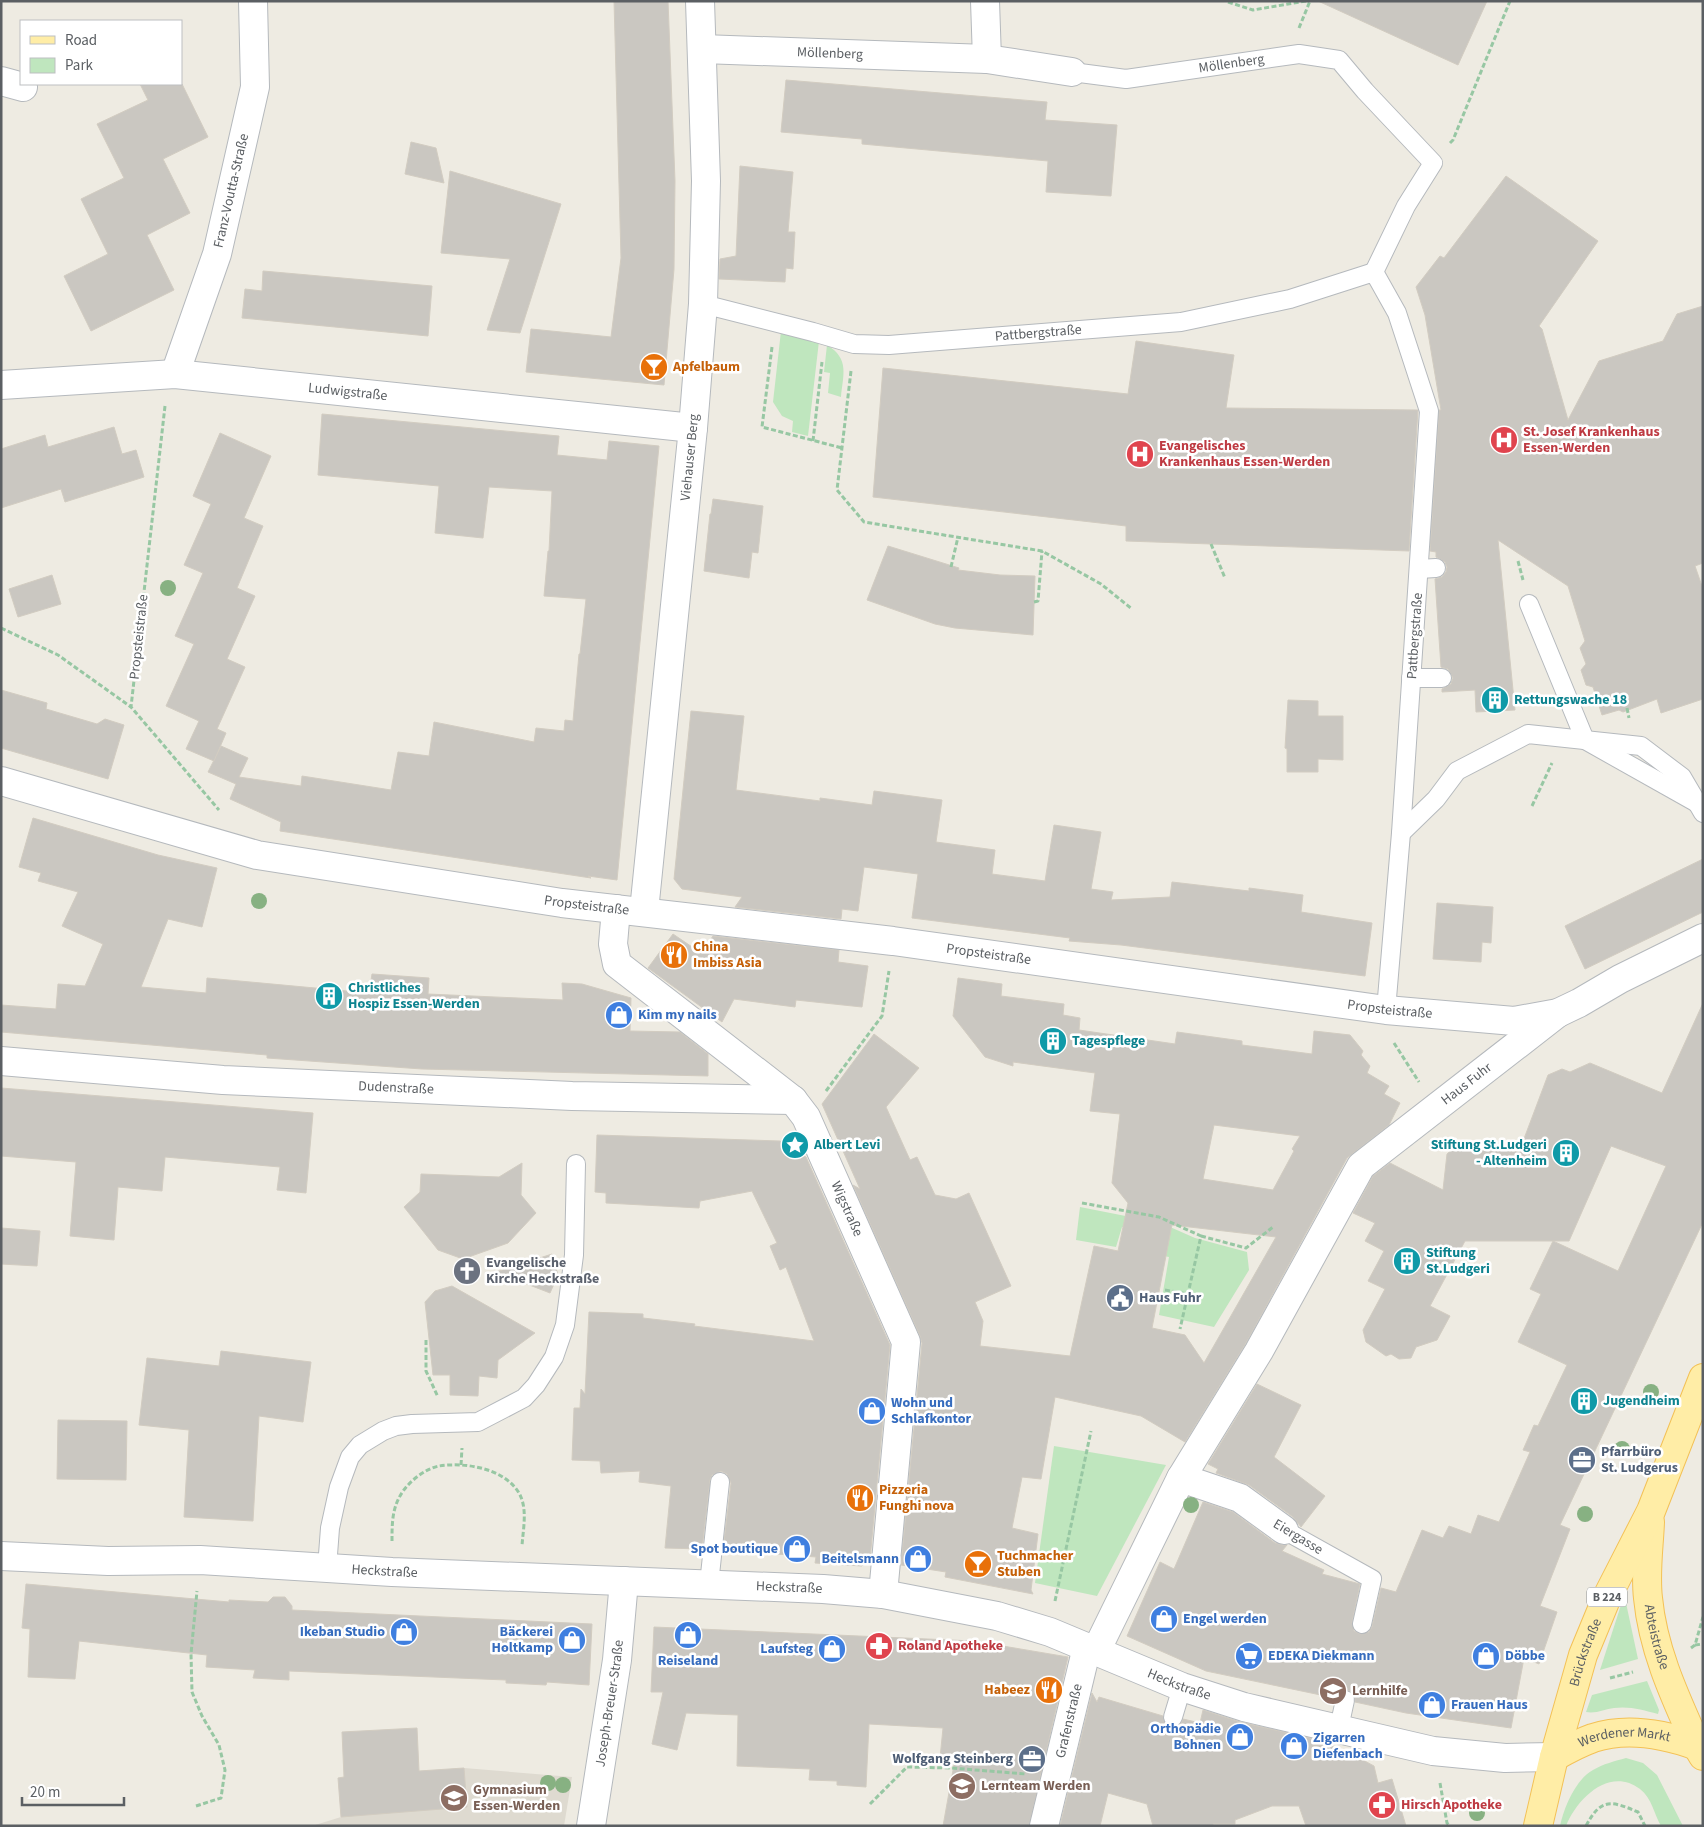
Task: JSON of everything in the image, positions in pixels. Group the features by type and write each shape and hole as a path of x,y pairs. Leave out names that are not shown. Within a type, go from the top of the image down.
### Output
{"main road":[{"name":"Brückstraße","path":"1538,1826 1554,1756 1583,1655 1607,1597 1651,1511 1703,1378"},
{"name":"Abteistraße","path":"1651,1511 1647,1563 1648,1598 1662,1664 1700,1751"},
{"name":"Werdener Markt","path":"1554,1756 1593,1738 1613,1734 1642,1733 1678,1739 1700,1751"}],"street":[{"name":"Franz-Voutta-Straße","path":"175,374 217,254 256,87 253,1"},
{"name":"Viehauser Berg","path":"644,911 693,428 703,304 706,181 700,1"},
{"path":"986,1 987,59"},
{"name":"Möllenberg","path":"702,49 987,59 1072,72"},
{"name":"Ludwigstraße","path":"1,385 175,374 693,428"},
{"name":"Propsteistraße","path":"1,781 258,855 562,902 893,941 1386,1010 1514,1021 1558,1013 1620,979 1703,938"},
{"name":"Wigstraße","path":"616,909 613,944 618,964 799,1108 906,1342 883,1594"},
{"name":"Haus Fuhr","path":"1092,1649 1181,1478 1258,1351 1361,1166 1558,1013"},
{"name":"Dudenstraße","path":"1,1061 223,1080 799,1108"},
{"name":"Eiergasse","path":"1181,1478 1240,1498 1284,1530"},
{"name":"Heckstraße","path":"1,1556 108,1561 200,1560 392,1572 823,1589 883,1594 997,1616 1050,1632 1182,1687 1244,1707 1433,1751 1505,1758 1554,1756"},
{"name":"Joseph-Breuer-Straße","path":"591,1826 617,1660 624,1581"},
{"name":"Grafenstraße","path":"1044,1826 1092,1649"}],"lane":[{"name":"Möllenberg","path":"1072,72 1126,80 1299,54 1339,60 1365,91 1433,163"},
{"path":"1374,272 1406,206 1433,163"},
{"name":"Pattbergstraße","path":"703,304 854,344 889,345 1181,322 1290,299 1374,272 1396,313 1429,411 1427,568 1412,678 1386,1010"},
{"path":"1529,604 1585,740"},
{"path":"1412,678 1442,678"},
{"path":"1400,833 1436,799 1457,771 1528,734 1641,746 1682,777 1700,808"},
{"path":"328,1568 330,1528 339,1487 350,1457 360,1445 383,1431 396,1426 478,1422 524,1398 536,1385 554,1357 565,1326 574,1255 576,1164"},
{"path":"709,1584 720,1482"},
{"name":"Eiergasse","path":"1284,1530 1372,1579 1362,1624"},
{"path":"1172,1717 1182,1687"},
{"path":"1338,1728 1345,1700"}],"path":[{"path":"1228,2 1253,10 1306,1"},
{"path":"1433,163 1453,140 1510,1"},
{"path":"776,322 762,427 842,448"},
{"path":"813,441 825,335"},
{"path":"854,344 837,490 864,522 1042,551 1101,584 1132,609"},
{"name":"Propsteistraße","path":"131,707 165,405 175,374"},
{"path":"951,567 958,537"},
{"path":"1211,544 1225,578"},
{"path":"1034,602 1038,602 1042,551"},
{"path":"1,628 58,655 131,707 220,811"},
{"path":"1532,806 1564,738"},
{"path":"799,1108 882,1016 893,941"},
{"path":"1386,1010 1388,1033 1422,1088"},
{"path":"1082,1203 1159,1217 1200,1236 1246,1248 1273,1227"},
{"path":"1180,1329 1200,1236"},
{"path":"1165,1290 1188,1294"},
{"path":"426,1340 426,1370 436,1394 448,1411 464,1422"},
{"path":"1056,1593 1091,1431"},
{"path":"392,1572 393,1515 400,1495 416,1478 437,1466 461,1465 491,1472 508,1481 519,1493 524,1506 522,1577"},
{"path":"196,1806 221,1798 225,1770 219,1745 202,1716 192,1692 191,1654 200,1560"},
{"path":"1695,1645 1703,1644"},
{"path":"1573,1688 1662,1664"},
{"path":"1433,1751 1447,1823 1450,1826"},
{"path":"870,1804 907,1767 1057,1775"},
{"path":"1586,1826 1592,1815 1604,1804 1616,1803 1638,1812 1645,1826"}],"shaded area":[{"name":"Gymnasium Essen-Werden","path":"464,1768 572,1777 564,1826 312,1826 341,1817 338,1778"}],"green space":[{"path":"781,331 819,341 808,436 792,432 793,421 782,416 773,402"},
{"path":"827,345 834,350 842,362 844,375 841,397 828,393 830,373 824,372"},
{"path":"1080,1207 1161,1223 1195,1238 1247,1252 1249,1270 1214,1327 1159,1315 1169,1257 1148,1253 1148,1233 1122,1227 1116,1247 1076,1240"},
{"path":"1054,1446 1166,1465 1097,1596 1035,1583"},
{"path":"1626,1603 1638,1659 1600,1670 1621,1605"},
{"path":"1647,1681 1659,1710 1658,1714 1626,1708 1586,1712 1592,1695"},
{"path":"1626,1758 1643,1763 1657,1775 1683,1826 1661,1826 1650,1801 1644,1793 1629,1783 1617,1781 1606,1783 1596,1788 1578,1805 1566,1826 1560,1826 1564,1810 1581,1780 1597,1768"}],"building":[{"path":"614,1 668,1 675,181 674,269 664,385 526,372 531,329 611,337 621,258"},
{"path":"1318,1 1487,1 1458,65"},
{"path":"786,80 1047,102 1045,120 1117,125 1111,196 1046,192 1048,161 862,144 862,139 781,132"},
{"path":"182,84 208,137 163,159 190,213 147,235 174,290 91,331 64,276 108,254 81,199 124,178 97,124 148,100 140,85"},
{"path":"411,142 436,148 444,183 405,174"},
{"path":"740,166 793,172 788,232 795,232 793,269 786,268 785,282 719,279 720,259 736,256"},
{"path":"450,171 561,204 520,333 487,330 510,259 441,253"},
{"name":"St. Josef Krankenhaus Essen-Werden","path":"1506,176 1598,241 1539,326 1542,329 1568,420 1599,361 1663,341 1677,314 1703,306 1703,563 1695,566 1703,589 1703,699 1661,713 1657,699 1623,712 1619,710 1602,715 1593,687 1586,685 1581,670 1586,664 1580,648 1585,641 1568,586 1498,540 1515,710 1476,712 1475,690 1442,692 1442,689 1451,684 1453,678 1448,669 1441,667 1435,579 1442,577 1447,567 1445,562 1436,557 1436,552 1430,551 1439,410 1441,410 1425,315 1416,287 1440,256 1444,258"},
{"path":"263,271 432,286 428,336 242,318 245,289 262,291"},
{"name":"Evangelisches Krankenhaus Essen-Werden","path":"1136,341 1234,355 1226,408 1418,410 1409,551 1126,541 1126,526 873,497 883,368 1128,394"},
{"path":"322,414 559,436 557,455 607,460 609,441 659,446 617,880 588,876 591,878 280,831 281,822 230,799 236,784 208,772 221,746 248,758 239,777 301,786 302,776 391,790 398,752 429,756 434,722 534,742 536,728 564,731 565,720 573,721 586,599 544,596 549,551 552,491 489,487 483,538 435,533 439,486 318,475"},
{"path":"114,427 122,454 136,450 144,477 65,502 61,489 1,508 1,449 45,435 48,447"},
{"path":"220,433 271,456 244,518 263,526 237,588 255,596 227,659 245,667 217,729 226,733 214,761 186,749 199,721 166,706 194,644 175,636 203,573 184,565 211,504 193,496"},
{"path":"713,499 763,506 758,553 752,552 749,578 704,571"},
{"path":"888,546 959,568 958,570 1000,575 1035,576 1033,635 955,628 935,624 867,600"},
{"path":"52,575 61,604 18,617 9,589"},
{"path":"1,690 47,703 46,709 97,724 105,719 124,725 108,779 1,748"},
{"path":"1288,700 1318,701 1318,716 1343,716 1343,760 1318,759 1318,772 1287,772 1287,749 1285,748"},
{"path":"691,711 744,716 736,790 820,801 820,798 872,805 874,791 942,800 936,842 995,850 992,874 1045,881 1054,825 1101,832 1091,889 1113,892 1111,900 1170,897 1172,882 1249,891 1249,888 1303,895 1301,912 1372,923 1365,976 1121,945 1069,941 1070,938 912,918 918,874 864,867 858,911 842,909 841,919 735,907 742,897 682,889 674,879"},
{"path":"33,818 158,855 217,868 202,927 168,919 141,987 206,993 207,978 369,993 372,974 429,978 428,994 563,1000 562,983 582,984 631,998 630,1031 680,1032 708,1054 708,1076 422,1069 267,1058 267,1055 1,1032 1,1005 56,1009 58,984 85,986 103,944 62,926 78,892 38,881 41,873 19,867"},
{"path":"1703,859 1703,912 1585,969 1565,926"},
{"path":"1437,903 1493,907 1491,943 1482,942 1481,962 1433,959"},
{"path":"673,934 701,953 713,936 839,950 838,962 868,966 862,1007 796,1000 795,1007 734,999 722,1022 648,968"},
{"path":"958,978 1002,984 1001,996 1064,1004 1063,1015 1080,1018 1079,1030 1175,1044 1177,1032 1242,1041 1242,1045 1312,1054 1314,1031 1350,1035 1363,1051 1361,1055 1370,1066 1367,1073 1389,1086 1384,1094 1400,1103 1389,1125 1347,1158 1246,1343 1185,1442 1141,1416 1055,1397 1041,1479 1022,1477 1012,1528 1038,1534 1031,1590 1033,1594 945,1577 946,1572 901,1565 922,1343 853,1185 860,1189 822,1104 874,1034 919,1068 886,1107 910,1160 917,1157 935,1195 956,1199 969,1193 1011,1286 975,1302 983,1321 980,1346 1070,1356 1094,1246 1118,1251 1128,1203 1112,1183 1120,1114 1090,1111 1095,1073 1013,1062 1013,1066 985,1057 953,1016","holes":["1214,1125 1300,1136 1273,1190 1203,1179","1172,1225 1276,1237 1204,1363 1185,1335 1152,1328"]},
{"path":"1703,1003 1703,1222 1560,1525 1570,1529 1540,1606 1557,1612 1539,1664 1524,1658 1511,1728 1406,1713 1355,1702 1352,1692 1347,1690 1337,1693 1335,1698 1206,1671 1127,1636 1160,1562 1174,1569 1203,1502 1233,1512 1275,1543 1287,1545 1282,1551 1324,1570 1322,1574 1360,1584 1352,1622 1354,1631 1360,1634 1369,1632 1372,1627 1381,1588 1396,1592 1422,1530 1443,1538 1449,1526 1471,1534 1478,1515 1499,1522 1530,1452 1523,1450 1534,1425 1538,1426 1567,1365 1518,1342 1541,1294 1530,1289 1553,1241 1465,1241 1430,1306 1450,1316 1437,1340 1416,1347 1411,1358 1399,1359 1391,1354 1386,1356 1366,1342 1363,1330 1385,1289 1368,1281 1384,1251 1365,1241 1375,1223 1353,1213 1373,1176 1390,1163 1443,1190 1447,1154 1457,1145 1519,1152 1548,1075 1562,1069 1570,1072 1590,1063 1662,1093","holes":["1611,1146 1666,1166 1618,1271 1553,1241 1569,1241"]},
{"path":"1,1088 313,1113 306,1193 277,1190 280,1167 165,1157 162,1191 118,1187 114,1240 70,1236 76,1162 1,1156"},
{"path":"597,1135 780,1141 806,1157 890,1345 870,1560 863,1559 862,1566 815,1563 816,1557 723,1550 731,1483 727,1474 721,1471 712,1475 710,1480 702,1549 665,1548 671,1486 639,1482 640,1471 601,1473 600,1461 572,1460 574,1408 580,1408 581,1389 585,1394 589,1312 643,1314 643,1318 814,1341 786,1267 780,1270 770,1246 777,1243 752,1191 700,1201 699,1208 606,1203 606,1193 595,1192"},
{"path":"522,1163 521,1195 536,1213 508,1243 463,1259 438,1250 404,1207 420,1192 421,1174 499,1177"},
{"path":"1,1228 40,1231 37,1266 1,1264"},
{"path":"552,1254 558,1275 550,1293 496,1272"},
{"path":"452,1286 535,1333 498,1360 497,1378 479,1376 478,1396 450,1395 450,1375 433,1375 425,1302 435,1291"},
{"path":"221,1351 311,1362 303,1422 259,1416 253,1521 184,1517 189,1430 139,1425 147,1358 219,1366"},
{"path":"1257,1384 1301,1405 1274,1457 1325,1496 1301,1527 1293,1517 1249,1485 1216,1473 1218,1469 1208,1464"},
{"path":"58,1420 127,1421 126,1480 57,1479"},
{"path":"26,1584 229,1602 229,1600 268,1602 273,1597 285,1597 292,1606 292,1610 592,1624 589,1685 547,1682 546,1685 506,1683 506,1680 289,1671 289,1680 253,1678 255,1670 206,1667 207,1655 79,1641 75,1679 28,1677 30,1629 22,1628"},
{"path":"654,1627 973,1641 1068,1657 1029,1826 943,1826 955,1759 940,1758 943,1728 869,1724 866,1787 837,1785 837,1781 809,1780 810,1769 737,1766 738,1715 686,1713 677,1750 652,1744 663,1692 651,1692"},
{"path":"1092,1693 1097,1702 1099,1697 1163,1716 1165,1724 1170,1727 1180,1725 1183,1719 1200,1723 1203,1710 1240,1722 1310,1738 1350,1753 1374,1766 1378,1783 1392,1779 1406,1826 1306,1826 1299,1806 1272,1806 1235,1820 1235,1824 1153,1826 1147,1804 1108,1793 1100,1826 1060,1826"},
{"path":"417,1728 419,1771 464,1768 467,1807 341,1817 338,1778 344,1777 342,1732"}],"place":[{"name":"Apfelbaum","path":"654,367"},
{"name":"St. Josef Krankenhaus Essen-Werden","path":"1504,440"},
{"name":"Evangelisches Krankenhaus Essen-Werden","path":"1140,454"},
{"name":"Rettungswache 18","path":"1495,700"},
{"name":"China Imbiss Asia","path":"674,955"},
{"name":"Christliches Hospiz Essen-Werden","path":"329,996"},
{"name":"Kim my nails","path":"619,1015"},
{"name":"Tagespflege","path":"1053,1041"},
{"name":"Albert Levi","path":"795,1145"},
{"name":"Stiftung St.Ludgeri - Altenheim","path":"1566,1153"},
{"name":"Stiftung St.Ludgeri","path":"1407,1261"},
{"name":"Evangelische Kirche Heckstraße","path":"467,1271"},
{"name":"Haus Fuhr","path":"1120,1298"},
{"name":"Jugendheim","path":"1584,1401"},
{"name":"Wohn und Schlafkontor","path":"872,1411"},
{"name":"Pfarrbüro St. Ludgerus","path":"1582,1460"},
{"name":"Pizzeria Funghi nova","path":"860,1498"},
{"name":"Spot boutique","path":"797,1549"},
{"name":"Beitelsmann","path":"918,1559"},
{"name":"Tuchmacher Stuben","path":"978,1564"},
{"name":"Engel werden","path":"1164,1619"},
{"name":"Ikeban Studio","path":"404,1632"},
{"name":"Reiseland","path":"688,1635"},
{"name":"Bäckerei Holtkamp","path":"572,1640"},
{"name":"Roland Apotheke","path":"879,1646"},
{"name":"Laufsteg","path":"832,1649"},
{"name":"EDEKA Diekmann","path":"1249,1656"},
{"name":"Döbbe","path":"1486,1656"},
{"name":"Habeez","path":"1049,1690"},
{"name":"Lernhilfe","path":"1333,1691"},
{"name":"Frauen Haus","path":"1432,1705"},
{"name":"Orthopädie Bohnen","path":"1240,1737"},
{"name":"Zigarren Diefenbach","path":"1294,1746"},
{"name":"Wolfgang Steinberg","path":"1032,1759"},
{"name":"Lernteam Werden","path":"962,1786"},
{"name":"Gymnasium Essen-Werden","path":"454,1798"},
{"name":"Hirsch Apotheke","path":"1382,1805"}]}
